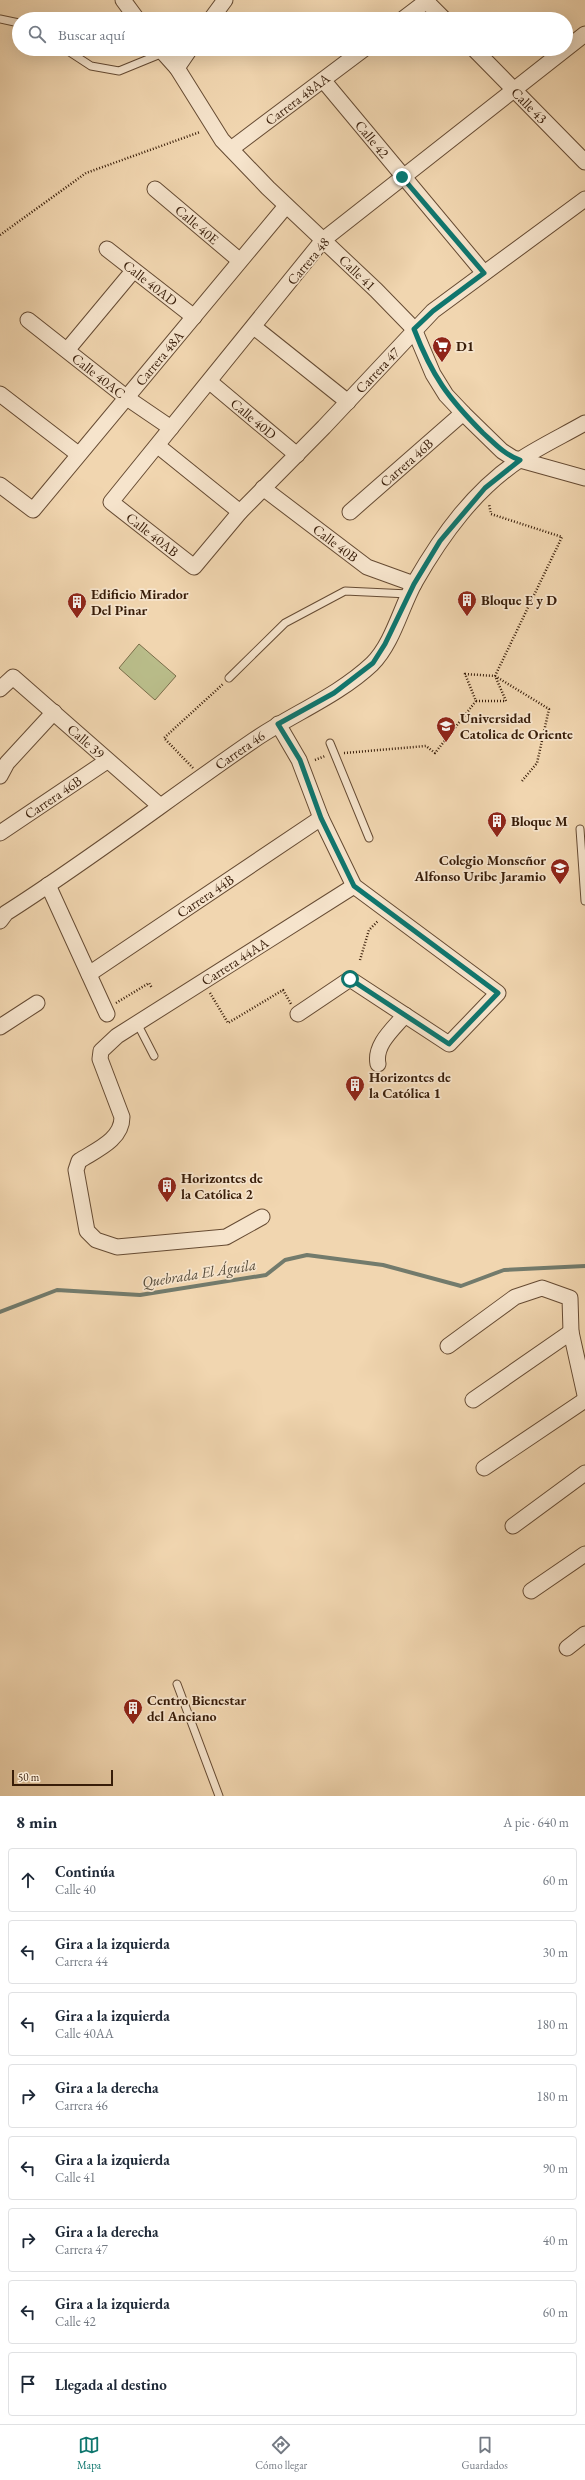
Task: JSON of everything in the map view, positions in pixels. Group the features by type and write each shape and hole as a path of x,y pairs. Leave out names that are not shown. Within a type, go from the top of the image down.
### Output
{"street":[{"path":"123,0 131,12"},
{"path":"216,12 225,0"},
{"path":"412,12 427,1 437,12"},
{"name":"Carrera 48","path":"573,44 585,34"},
{"name":"Calle 41","path":"166,56 177,68 214,127 231,149 286,206 376,290 414,329 433,374 462,413 502,451 520,460 585,478"},
{"path":"177,68 185,56"},
{"name":"Carrera 48AA","path":"231,149 355,56"},
{"name":"Calle 43","path":"481,56 585,162"},
{"name":"Carrera 48","path":"111,502 210,382 323,240 558,56"},
{"name":"Calle 42","path":"323,80 402,177 484,273"},
{"name":"Calle 40E","path":"155,189 239,260"},
{"name":"Carrera 47","path":"194,567 240,512 348,402 414,329 433,311 585,199"},
{"name":"Carrera 48A","path":"0,485 33,510 78,454 127,398 194,317 239,260 286,206"},
{"name":"Calle 40AD","path":"107,249 133,271 194,317"},
{"path":"68,349 133,271"},
{"name":"Calle 40AC","path":"28,320 68,349 127,398 171,428"},
{"path":"254,327 348,402"},
{"name":"Calle 40D","path":"210,382 297,455"},
{"path":"0,394 78,454"},
{"name":"Carrera 46B","path":"350,512 462,413"},
{"name":"Carrera 46","path":"0,922 6,913 48,885 159,805 278,724 334,693 373,663 385,644 412,589 440,541 485,488 520,460 585,423"},
{"path":"158,446 240,512"},
{"name":"Calle 40B","path":"263,488 367,567 412,589"},
{"name":"Calle 40AB","path":"111,502 194,567"},
{"name":"Calle 39","path":"0,689 13,677 159,805"},
{"path":"0,776 7,763 54,712"},
{"path":"278,724 300,760 321,818 354,886 498,993 449,1044 350,979 298,1014"},
{"name":"Carrera 46B","path":"0,833 107,761"},
{"name":"Carrera 44B","path":"89,974 321,818"},
{"path":"48,885 106,1012"},
{"name":"Carrera 44AA","path":"262,1218 226,1237 117,1247 96,1240 87,1231 76,1170 79,1161 114,1138 120,1131 122,1117 100,1059 104,1047 117,1036 354,886"},
{"path":"0,1027 37,1003"},
{"path":"378,1064 376,1055 378,1048 405,1015"},
{"path":"448,1346 515,1297 542,1288 570,1298 571,1332 585,1395"},
{"path":"473,1400 571,1332"},
{"path":"484,1468 585,1400"},
{"path":"513,1526 585,1473"},
{"path":"531,1591 585,1554"},
{"path":"567,1648 585,1634"}],"lane":[{"path":"0,18 12,21"},
{"path":"76,56 91,66 119,71 150,56"},
{"path":"229,678 285,623 345,591 412,589"},
{"path":"330,743 369,838"},
{"path":"580,828 585,902"},
{"path":"137,1023 154,1056"},
{"path":"177,1684 219,1796"}],"path":[{"path":"0,235 86,173 214,127"},
{"path":"476,701 506,702 495,676 562,537 491,514 485,488"},
{"path":"476,701 464,674 495,676 549,708 537,763 522,782"},
{"path":"201,776 164,738 229,678"},
{"path":"315,760 334,754 426,746 435,753 476,701"},
{"path":"360,960 369,930 387,911"},
{"path":"203,981 228,1023 282,990 298,1014"},
{"path":"106,1012 149,983 152,988"}],"green space":[{"path":"139,644 176,676 155,700 119,668"}],"waterway":[{"name":"Quebrada El Águila","path":"0,1312 57,1290 140,1295 266,1275 285,1260 307,1255 383,1265 461,1286 504,1270 585,1266"}],"place":[{"name":"D1","path":"442,363"},
{"name":"Bloque E y D","path":"467,617"},
{"name":"Edificio Mirador Del Pinar","path":"77,619"},
{"name":"Universidad Catolica de Oriente","path":"446,743"},
{"name":"Bloque M","path":"497,838"},
{"name":"Colegio Monseñor Alfonso Uribe Jaramio","path":"560,885"},
{"name":"Horizontes de la Católica 1","path":"355,1102"},
{"name":"Horizontes de la Católica 2","path":"167,1203"},
{"name":"Centro Bienestar del Anciano","path":"133,1725"}],"route":[{"path":"350,979 449,1044 498,993 354,886 321,818 300,760 278,724 334,693 373,663 385,644 414,584 440,541 473,500 485,488 520,460 513,458 502,451 462,413 446,395 424,356 414,329 433,311 484,273 402,177"}]}
